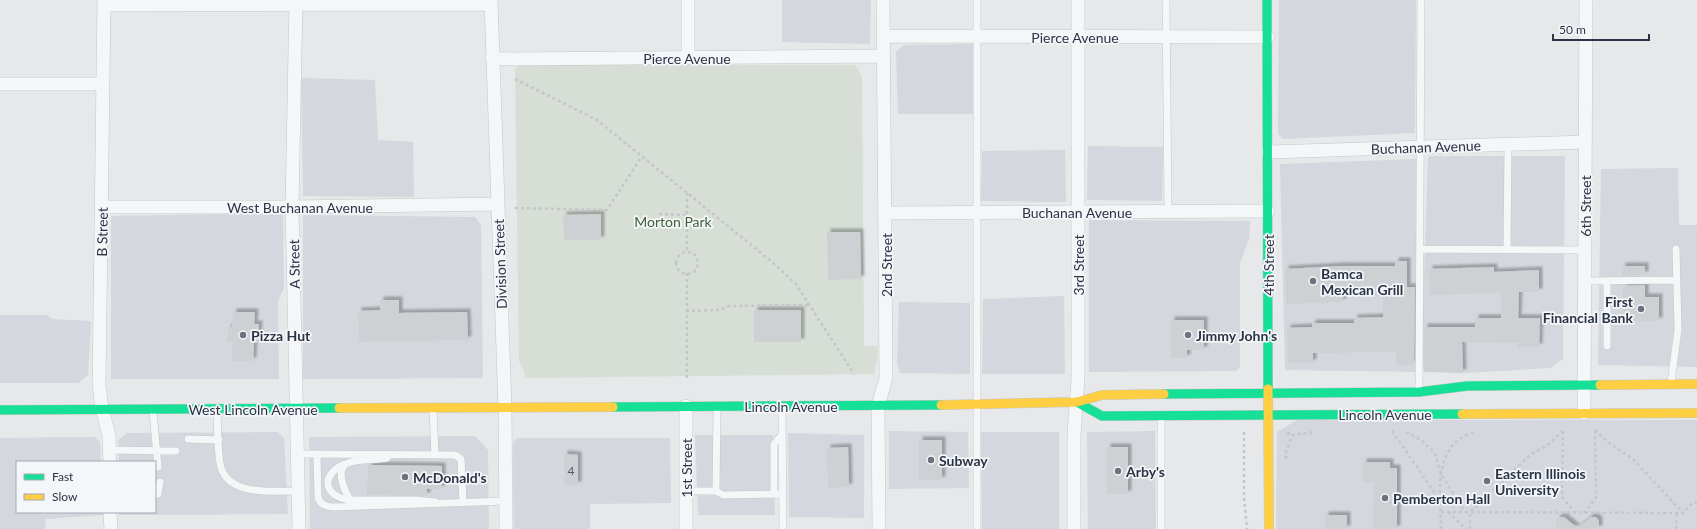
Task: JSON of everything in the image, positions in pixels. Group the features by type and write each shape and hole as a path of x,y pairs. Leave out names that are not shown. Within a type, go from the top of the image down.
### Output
{"main road":[{"name":"4th Street","path":"1267,0 1269,529"},
{"name":"Lincoln Avenue","path":"505,408 878,406 1077,402 1102,395 1268,393 1311,394 1419,392 1467,386 1697,384"},
{"name":"Lincoln Avenue","path":"1077,402 1102,416 1697,413"},
{"name":"West Lincoln Avenue","path":"0,410 505,408"}],"street":[{"path":"688,0 688,58"},
{"name":"2nd Street","path":"879,529 878,406 886,378 886,213 882,56 883,0"},
{"name":"3rd Street","path":"1074,529 1074,434 1077,402 1079,212 1078,0"},
{"name":"6th Street","path":"1584,413 1586,0"},
{"path":"104,2 491,2"},
{"name":"B Street","path":"104,2 99,384 102,409 109,435 109,456"},
{"name":"A Street","path":"296,2 292,207 299,529"},
{"name":"Division Street","path":"491,2 505,408 506,529"},
{"name":"Pierce Avenue","path":"882,36 1268,37"},
{"name":"Pierce Avenue","path":"492,58 882,56"},
{"path":"0,84 103,84"},
{"name":"Buchanan Avenue","path":"1268,152 1585,142"},
{"name":"West Buchanan Avenue","path":"102,207 292,207 498,204"},
{"name":"Buchanan Avenue","path":"886,213 1268,211"},
{"name":"1st Street","path":"686,406 686,529"},
{"path":"110,513 111,529"}],"lane":[{"path":"976,529 977,0"},
{"path":"1166,0 1168,211"},
{"path":"1419,392 1421,0"},
{"path":"1507,250 1508,144"},
{"path":"1420,249 1584,250"},
{"path":"1670,384 1674,346 1678,329 1676,249"},
{"path":"1584,281 1676,280"},
{"path":"1607,281 1607,346"},
{"path":"716,491 717,406"},
{"path":"782,407 782,529"},
{"path":"433,408 435,455"},
{"path":"153,409 158,466"},
{"path":"217,409 220,464 225,477 231,483 244,488 263,492 298,491"},
{"path":"1161,416 1161,529"},
{"path":"774,494 774,444 782,435"},
{"path":"188,439 219,440"},
{"path":"109,456 156,451 176,451"},
{"path":"298,454 455,455 461,459 463,502"},
{"path":"317,454 318,498 320,503 325,506 441,505 463,502 506,501"},
{"path":"394,455 391,457 347,463 335,470 329,478 328,486 331,493 341,498 350,500 426,500 436,502 441,505"},
{"path":"347,463 342,468 341,473 345,491 350,500"},
{"path":"156,494 160,482"},
{"path":"686,491 716,491 723,495 782,494"}],"path":[{"path":"515,79 597,120 771,261 796,284 854,374"},
{"path":"515,208 608,210 642,156"},
{"path":"686,192 687,252"},
{"path":"659,214 687,215"},
{"path":"687,252 693,254 698,263 693,271 686,273 677,268 676,261 680,254 687,252"},
{"path":"686,273 687,378"},
{"path":"686,311 719,310 729,306 810,305"},
{"path":"1244,429 1244,497 1247,529"},
{"path":"1396,430 1391,430 1441,503"},
{"path":"1408,430 1402,430 1414,435 1435,454 1441,474 1465,512"},
{"path":"1441,529 1441,474 1444,460 1449,450 1457,440 1478,430 1470,430"},
{"path":"1555,430 1569,430"},
{"path":"1563,430 1562,497 1575,512"},
{"path":"1470,529 1470,512 1530,455 1548,444 1563,430"},
{"path":"1589,430 1603,430"},
{"path":"1584,512 1596,498 1595,430"},
{"path":"1595,430 1610,444 1632,458 1683,512"},
{"path":"1287,433 1293,435 1316,432"},
{"path":"1286,465 1286,452 1293,435"},
{"path":"1441,512 1676,513 1683,512 1690,505 1697,502"},
{"path":"1448,512 1466,529"},
{"path":"1676,513 1676,529"}],"shaded area":[{"path":"782,0 871,0 870,44 782,42"},
{"path":"1279,0 1416,0 1415,133 1283,139 1278,134"},
{"path":"974,44 974,114 898,114 896,52 904,45"},
{"path":"301,78 375,80 378,140 413,142 414,197 303,196"},
{"path":"1088,146 1163,147 1162,201 1087,200"},
{"path":"1065,150 1066,202 981,201 982,151"},
{"path":"1428,156 1565,156 1563,359 1550,368 1463,373 1421,370"},
{"path":"1416,159 1421,327 1420,372 1285,370 1280,164"},
{"path":"1678,168 1679,225 1697,225 1697,367 1598,365 1601,169"},
{"path":"283,213 284,288 278,301 279,379 111,379 111,216"},
{"path":"303,215 475,217 481,225 483,378 303,379"},
{"path":"1089,220 1250,221 1249,239 1240,263 1240,367 1236,371 1089,372"},
{"path":"1064,296 1065,374 982,374 983,299"},
{"path":"899,302 970,303 970,374 900,373 897,363"},
{"path":"0,315 47,315 52,319 91,321 88,375 78,383 0,383"},
{"name":"Eastern Illinois University","path":"1297,420 1697,420 1697,529 1276,529 1277,432"},
{"path":"889,431 968,432 969,488 889,489"},
{"path":"1155,431 1156,529 1088,529 1087,432"},
{"path":"278,432 284,438 288,514 119,515 119,513 156,513 156,461 119,461 118,440 127,433"},
{"path":"981,432 1059,432 1059,529 982,529"},
{"path":"788,433 864,435 864,518 789,517"},
{"path":"695,435 773,435 775,515 698,515"},
{"path":"475,436 488,450 489,529 310,529 309,437"},
{"path":"95,437 100,442 101,461 16,461 16,513 102,513 103,515 46,519 45,529 0,529 0,438"},
{"path":"516,438 670,438 671,503 590,504 590,529 514,529 513,446"}],"green space":[{"name":"Morton Park","path":"519,65 855,65 862,76 864,346 878,347 874,374 525,378 519,361 515,69"}],"building":[{"path":"601,214 601,240 564,240 563,215"},
{"path":"827,232 860,232 861,279 828,280"},
{"path":"1395,261 1407,261 1407,287 1415,287 1414,365 1396,365 1396,352 1313,353 1313,363 1288,363 1287,328 1312,327 1312,323 1354,323 1354,318 1383,317 1383,296 1368,296 1368,287 1342,287 1343,302 1286,304 1285,269 1341,266 1395,266"},
{"path":"1622,266 1645,266 1645,275 1622,276"},
{"path":"1494,267 1494,272 1539,270 1539,292 1519,292 1518,318 1540,318 1539,347 1518,347 1518,343 1462,342 1463,373 1424,372 1424,327 1475,327 1475,318 1501,318 1501,293 1430,295 1429,269"},
{"name":"First Financial Bank","path":"1645,285 1645,297 1659,297 1659,321 1623,321 1623,286"},
{"path":"380,300 399,300 399,313 467,312 468,340 359,342 358,311 380,310"},
{"path":"754,310 801,310 801,342 754,342"},
{"name":"Pizza Hut","path":"233,312 255,312 254,324 259,324 258,343 254,343 253,361 232,361 232,342 227,342 228,327 232,327"},
{"name":"Jimmy John's","path":"1171,320 1204,320 1204,350 1187,350 1187,358 1171,358"},
{"name":"Subway","path":"919,440 942,440 942,480 919,480"},
{"path":"848,447 849,487 828,488 827,448"},
{"name":"Arby's","path":"1107,447 1128,447 1128,494 1107,494"},
{"path":"564,454 578,455 578,485 564,485"},
{"name":"Pemberton Hall","path":"1363,462 1390,462 1390,468 1397,468 1397,529 1373,529 1374,482 1363,482"},
{"name":"McDonald's","path":"368,465 442,466 442,489 427,489 427,496 367,495"},
{"path":"1325,515 1347,515 1347,529 1325,529"},
{"path":"1559,517 1564,517 1577,528 1591,517 1596,517 1599,521 1599,529 1558,529 1556,520"}],"traffic: fast":[{"path":"1267,0 1268,389"},
{"path":"1164,394 1419,392 1467,386 1600,385"},
{"path":"1077,402 1102,416 1462,414"},
{"path":"613,407 941,405"},
{"path":"0,410 339,408"}],"traffic: slow":[{"path":"1600,385 1697,384"},
{"path":"1268,389 1269,529"},
{"path":"941,405 1077,402 1102,395 1164,394"},
{"path":"339,408 613,407"},
{"path":"1462,414 1697,413"}],"place":[{"name":"Bamca Mexican Grill","path":"1313,281"},
{"name":"First Financial Bank","path":"1641,309"},
{"name":"Pizza Hut","path":"243,335"},
{"name":"Jimmy John's","path":"1188,335"},
{"name":"Subway","path":"931,460"},
{"name":"Arby's","path":"1118,471"},
{"name":"McDonald's","path":"405,477"},
{"name":"Eastern Illinois University","path":"1487,481"},
{"name":"Pemberton Hall","path":"1385,498"}]}
